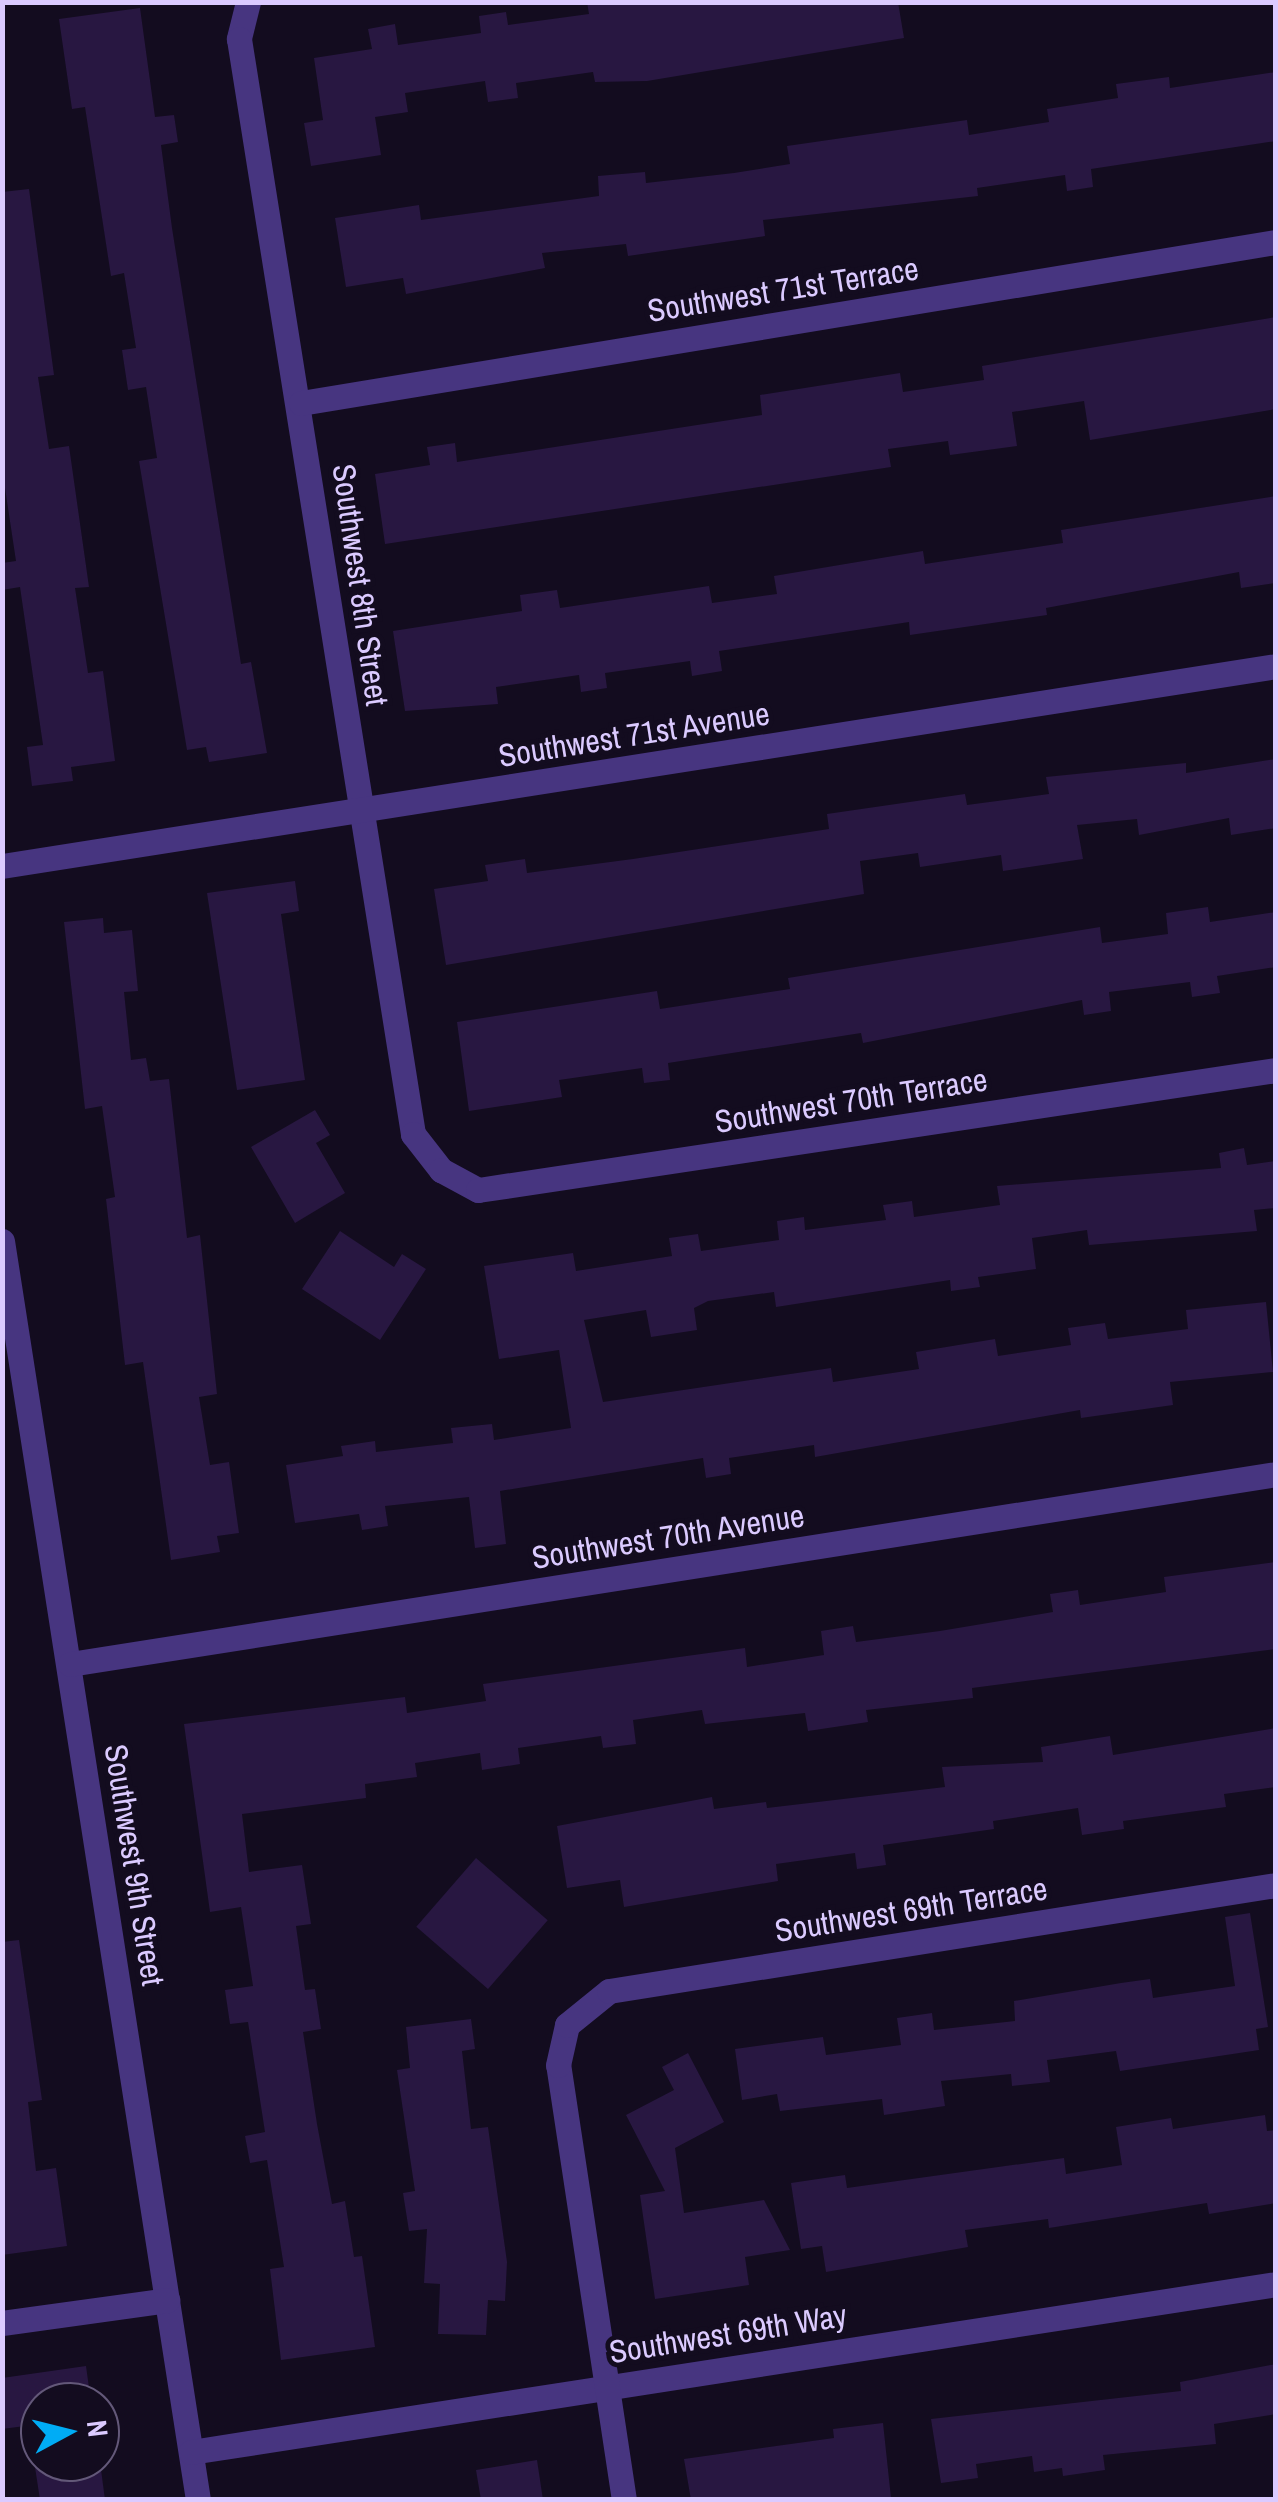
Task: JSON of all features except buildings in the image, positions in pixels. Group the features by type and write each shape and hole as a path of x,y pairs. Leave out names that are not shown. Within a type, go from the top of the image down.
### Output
{"street":[{"name":"Southwest 8th Street","path":"248,2 238,39 301,402 412,1134 441,1170"},
{"name":"Southwest 71st Terrace","path":"301,402 1276,242"},
{"name":"Southwest 71st Avenue","path":"2,866 1276,666"},
{"name":"Southwest 70th Terrace","path":"441,1170 478,1190 1276,1070"},
{"name":"Southwest 9th Street","path":"2,1241 198,2500"},
{"name":"Southwest 70th Avenue","path":"70,1664 1276,1474"},
{"name":"Southwest 69th Terrace","path":"604,2386 558,2065 567,2025 610,1991 1276,1885"},
{"name":"Southwest 69th Way","path":"190,2452 1276,2284"},
{"path":"2,2323 167,2300"},
{"path":"604,2386 624,2500"}]}
